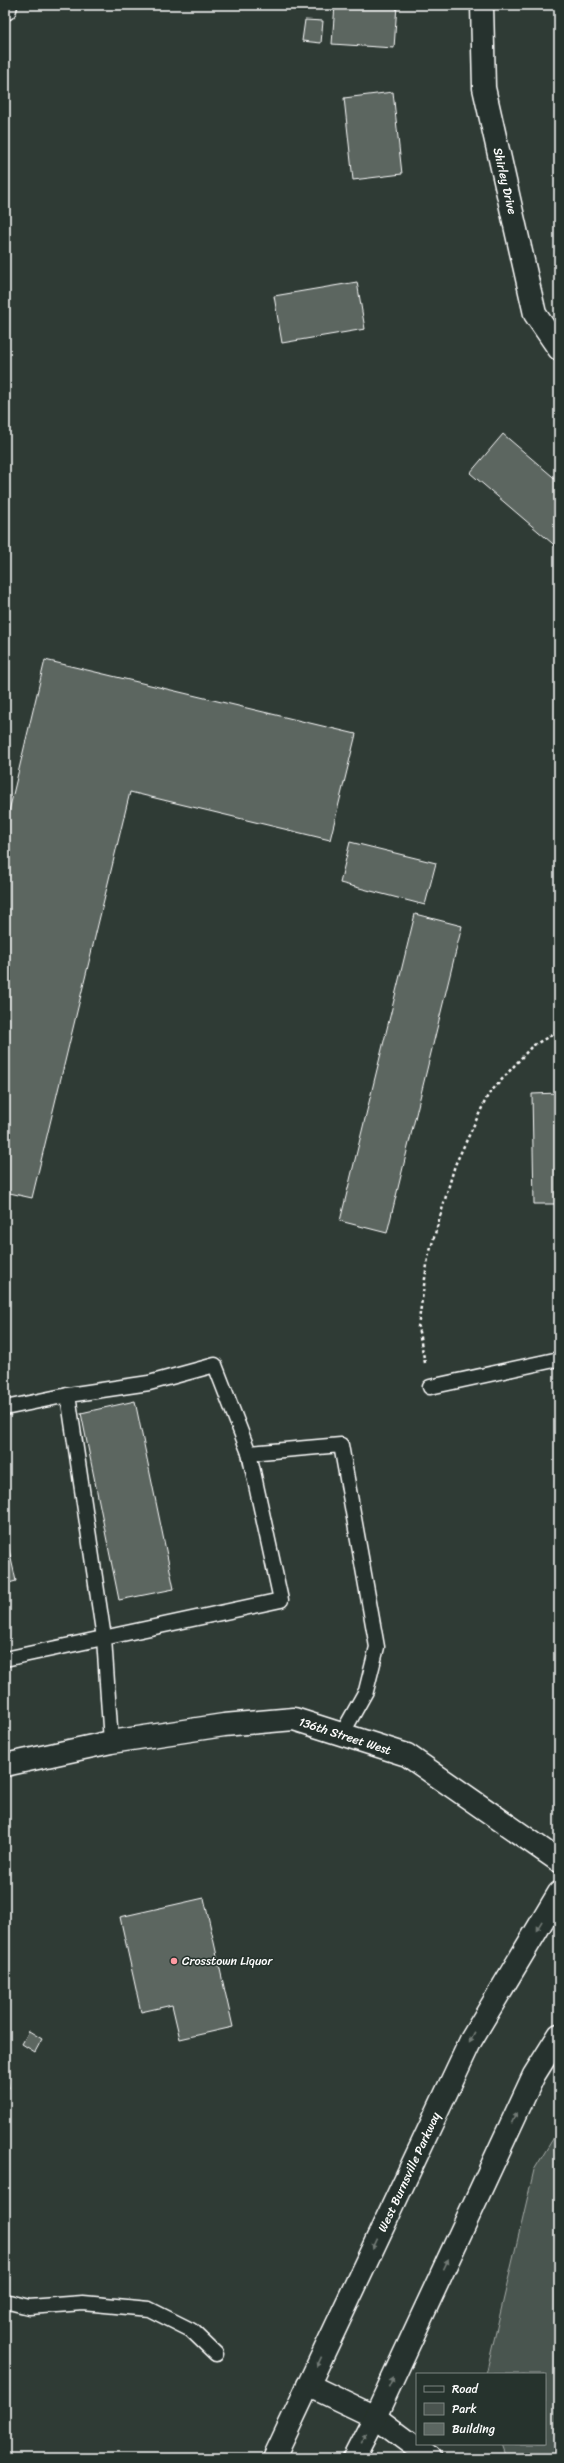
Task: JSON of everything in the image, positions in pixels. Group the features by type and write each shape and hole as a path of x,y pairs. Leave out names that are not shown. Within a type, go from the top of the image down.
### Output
{"street":[{"path":"5,9 6,5"},
{"name":"Shirley Drive","path":"482,5 484,88 535,314 559,349"},
{"name":"136th Street West","path":"5,1765 111,1742 224,1725 294,1719 407,1755 559,1861"},
{"name":"West Burnsville Parkway","path":"274,2458 471,2040 559,1893"},
{"path":"354,2458 375,2417 534,2075 559,2035"},
{"path":"308,2385 375,2417 430,2458"}],"lane":[{"path":"430,1387 559,1359"},
{"path":"5,1408 68,1395 149,1383 215,1365 248,1453 281,1600 5,1659"},
{"path":"68,1395 104,1638 111,1742"},
{"path":"248,1453 340,1445 377,1647 366,1691 342,1734"},
{"path":"5,2301 30,2307 82,2303 149,2309 191,2330 216,2354"}],"path":[{"path":"430,1387 418,1327 428,1258 455,1165 488,1095 532,1046 559,1031"}],"green space":[{"path":"559,2129 559,2458 506,2458 501,2445 546,2445 546,2373 486,2373 534,2170"}],"building":[{"path":"335,5 397,5 394,48 332,44"},
{"path":"305,20 323,21 321,43 302,41"},
{"path":"393,92 402,174 353,180 344,98"},
{"path":"357,282 365,329 282,343 274,296"},
{"path":"503,434 559,482 559,549 470,473"},
{"path":"45,660 356,734 330,840 130,792 32,1198 5,1192 5,828"},
{"path":"350,842 436,863 425,905 340,883"},
{"path":"415,914 462,926 387,1233 340,1221"},
{"path":"559,1093 559,1204 534,1204 532,1094"},
{"path":"135,1401 174,1589 119,1600 81,1413"},
{"path":"5,1532 16,1581 5,1584"},
{"name":"Crosstown Liquor","path":"204,1898 233,2027 180,2039 172,2005 141,2012 120,1917"},
{"path":"29,2031 42,2039 35,2052 22,2044"},
{"path":"5,2069 9,2088 5,2089"}],"place":[{"name":"Crosstown Liquor","path":"174,1961"}]}
